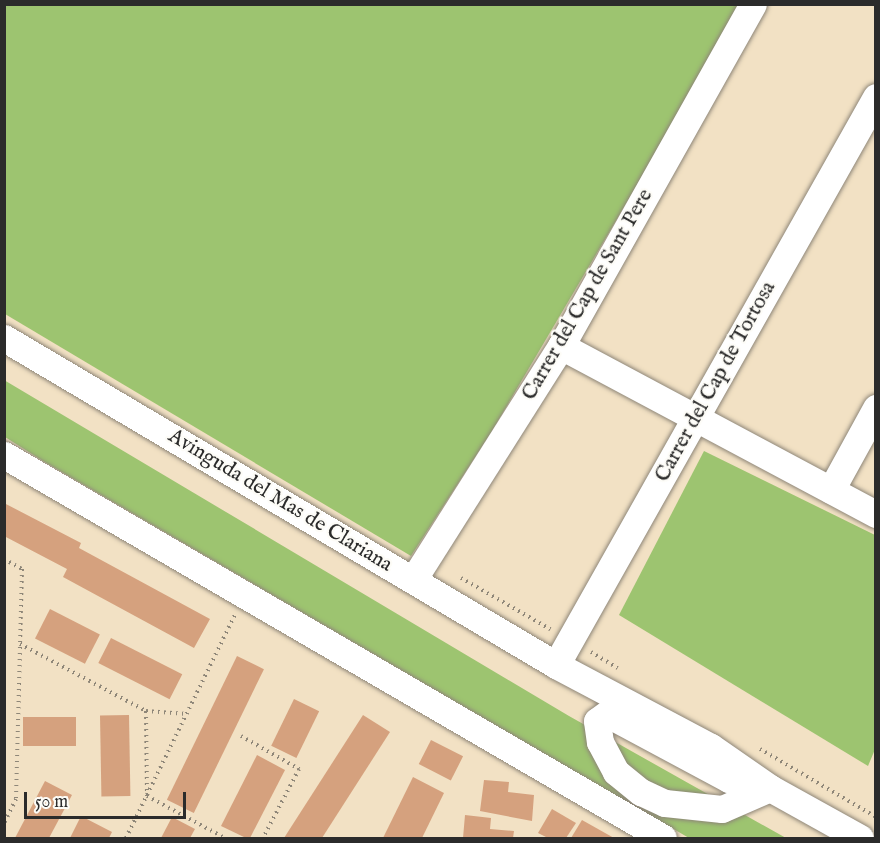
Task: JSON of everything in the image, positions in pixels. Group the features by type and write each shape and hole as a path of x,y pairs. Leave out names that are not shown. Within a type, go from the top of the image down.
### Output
{"street":[{"name":"Carrer del Cap de Sant Pere","path":"413,580 561,346 753,4"},
{"name":"Carrer del Cap de Tortosa","path":"556,665 876,98"},
{"name":"Avinguda del Mas de Clariana","path":"4,338 556,665 711,747 770,788 861,838"},
{"path":"561,346 876,514"},
{"path":"831,490 876,408"},
{"path":"4,455 663,838"},
{"name":"Avinguda del Mas de Clariana","path":"556,665 567,690 606,714 729,779 770,788"},
{"name":"Avinguda del Mas de Clariana","path":"606,714 615,708 676,744 711,747"},
{"path":"606,714 597,721 600,742 616,772 641,792 664,803 722,809 770,788"}],"path":[{"path":"4,559 22,569 16,799 4,824"},
{"path":"126,838 245,596"},
{"path":"20,644 146,711 187,714"},
{"path":"146,711 147,796"},
{"path":"241,736 299,769 263,838"},
{"path":"147,796 225,838"}],"green space":[{"path":"4,5 743,5 492,431 411,556 5,314"},
{"path":"4,380 569,716 786,838 689,838 43,461 5,437"},
{"path":"704,451 875,535 876,747 868,766 619,615"}],"building":[{"path":"4,503 81,543 79,548 210,619 194,648 63,577 67,569 4,536"},
{"path":"50,609 100,634 85,664 35,638"},
{"path":"111,638 182,674 170,699 98,663"},
{"path":"237,656 264,669 194,813 167,800"},
{"path":"294,699 319,711 296,758 271,746"},
{"path":"129,715 130,796 101,796 100,716"},
{"path":"363,715 390,732 322,838 284,838"},
{"path":"23,717 76,717 76,746 23,746"},
{"path":"431,740 463,756 451,780 419,764"},
{"path":"257,755 285,770 250,838 246,838 221,826"},
{"path":"413,777 444,793 422,838 383,838"},
{"path":"484,780 509,782 508,792 534,795 532,821 480,811"},
{"path":"45,781 72,795 49,838 15,838"},
{"path":"552,809 576,823 566,838 548,838 538,833"},
{"path":"465,815 491,818 490,829 514,831 513,838 463,838"},
{"path":"81,816 112,832 109,838 70,838"},
{"path":"172,817 195,829 190,838 161,838"},
{"path":"582,820 614,838 571,838"}]}
